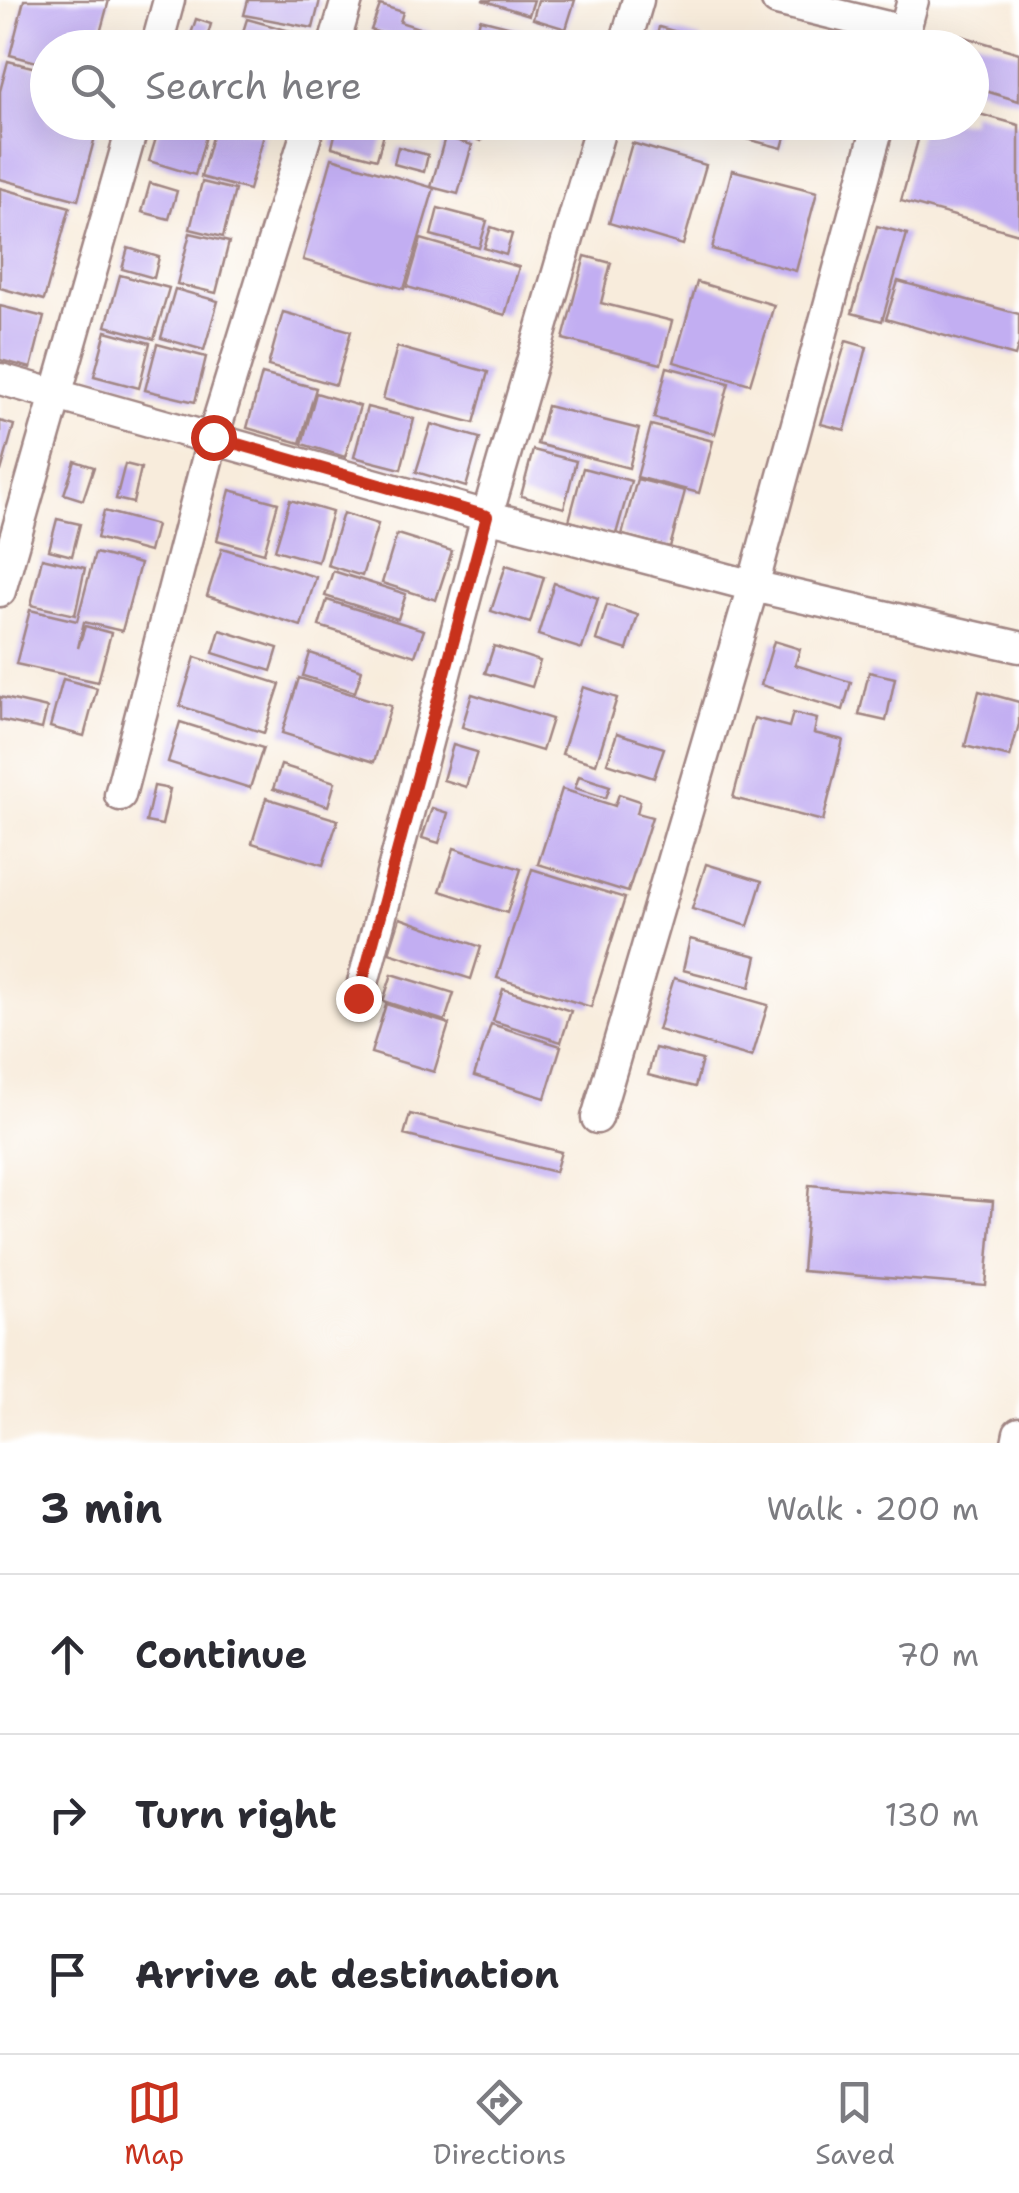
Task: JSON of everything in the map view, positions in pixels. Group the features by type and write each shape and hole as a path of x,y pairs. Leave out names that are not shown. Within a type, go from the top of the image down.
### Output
{"street":[{"path":"161,30 170,0"},
{"path":"338,30 347,0"},
{"path":"629,30 638,0"},
{"path":"778,0 873,30"},
{"path":"905,30 913,0"},
{"path":"0,590 129,140"},
{"path":"120,795 213,437 304,140"},
{"path":"358,998 487,516 597,140"},
{"path":"597,1118 753,586 874,140"},
{"path":"0,379 487,516 753,586 1019,647"},
{"path":"1018,1443 1019,1433"}],"building":[{"path":"24,0 109,0 101,30 30,30 30,60 10,55"},
{"path":"248,0 320,0 313,28 244,15"},
{"path":"482,0 534,0 529,15"},
{"path":"538,0 575,0 566,29 533,19"},
{"path":"380,5 403,12 400,22 425,30 371,30"},
{"path":"196,19 211,24 209,30 192,30"},
{"path":"247,19 287,30 244,30"},
{"path":"480,19 524,30 477,30"},
{"path":"989,44 1019,53 1019,101 989,92"},
{"path":"8,61 30,66 30,140 94,140 78,200 0,179 0,91"},
{"path":"989,117 1019,125 1019,234 901,201 918,140 989,140"},
{"path":"155,140 205,140 195,175 149,161"},
{"path":"211,140 263,140 249,190 201,177"},
{"path":"334,140 382,140 377,159 332,147"},
{"path":"444,140 472,145 458,194 431,187"},
{"path":"751,140 784,140 782,148"},
{"path":"632,143 706,165 683,245 609,223"},
{"path":"398,147 428,155 424,172 394,164"},
{"path":"332,158 434,188 404,289 303,260"},
{"path":"732,170 817,192 796,271 712,249"},
{"path":"202,182 235,190 223,237 190,229"},
{"path":"150,183 177,191 169,219 142,212"},
{"path":"0,188 70,207 44,300 0,288"},
{"path":"438,208 487,221 479,248 431,235"},
{"path":"877,226 907,234 882,321 852,313"},
{"path":"491,227 512,234 506,255 484,248"},
{"path":"190,233 229,242 216,293 177,284"},
{"path":"421,239 519,267 505,315 407,287"},
{"path":"128,248 159,257 154,278 122,269"},
{"path":"585,256 611,263 601,303 672,321 661,364 563,339"},
{"path":"120,275 169,288 154,339 106,326"},
{"path":"898,281 1019,314 1015,356 886,319"},
{"path":"697,282 774,305 750,384 674,362"},
{"path":"175,289 218,301 204,350 161,338"},
{"path":"0,306 44,317 31,368 0,360"},
{"path":"283,312 351,331 336,385 268,366"},
{"path":"106,331 150,343 139,388 94,376"},
{"path":"846,341 867,347 845,430 821,424"},
{"path":"157,344 206,357 195,402 145,390"},
{"path":"397,347 488,372 474,423 383,399"},
{"path":"667,367 729,383 715,434 654,418"},
{"path":"262,374 316,388 300,443 247,428"},
{"path":"316,393 360,406 345,457 302,444"},
{"path":"547,406 639,429 629,468 537,444"},
{"path":"367,407 414,419 401,469 354,457"},
{"path":"0,421 14,425 1,471 0,471"},
{"path":"431,424 480,438 466,487 416,472"},
{"path":"651,425 713,441 699,493 637,477"},
{"path":"533,450 576,461 564,508 521,496"},
{"path":"75,461 94,467 83,500 64,494"},
{"path":"125,464 141,468 133,503 116,499"},
{"path":"583,468 631,481 616,534 569,521"},
{"path":"637,479 685,491 670,547 622,535"},
{"path":"230,490 278,503 264,553 217,540"},
{"path":"290,500 332,512 318,562 275,550"},
{"path":"104,511 156,525 149,552 97,538"},
{"path":"343,513 378,524 362,576 327,565"},
{"path":"57,519 80,524 72,556 49,550"},
{"path":"397,534 452,551 436,600 382,583"},
{"path":"222,548 316,577 301,626 207,596"},
{"path":"95,553 140,564 122,631 84,622 78,648 85,626 111,633 98,682 16,664 30,610 77,621"},
{"path":"42,558 85,568 75,615 31,605"},
{"path":"506,565 544,577 530,623 491,611"},
{"path":"333,571 406,594 398,619 325,596"},
{"path":"554,583 598,598 582,649 538,635"},
{"path":"327,600 424,630 415,656 319,626"},
{"path":"607,605 638,615 627,650 596,640"},
{"path":"220,630 278,648 271,671 213,653"},
{"path":"774,641 800,649 795,665 851,682 843,710 761,685"},
{"path":"494,646 540,661 532,687 485,673"},
{"path":"310,653 362,670 355,692 303,676"},
{"path":"195,657 280,684 264,733 180,706"},
{"path":"869,672 895,678 886,721 859,715"},
{"path":"299,678 391,706 374,762 282,733"},
{"path":"63,679 97,688 84,736 50,727"},
{"path":"583,687 617,698 596,764 562,754"},
{"path":"979,691 1019,702 1019,724 1010,757 965,746"},
{"path":"472,694 552,719 542,751 462,727"},
{"path":"0,697 47,708 42,729 0,720"},
{"path":"793,713 817,719 814,733 843,740 823,821 733,798 754,718 789,727"},
{"path":"180,722 263,748 250,788 168,762"},
{"path":"617,733 664,748 654,778 607,763"},
{"path":"453,745 477,752 466,787 443,780"},
{"path":"281,765 335,782 328,806 273,789"},
{"path":"579,776 610,786 606,798 575,788"},
{"path":"154,786 170,789 162,825 146,822"},
{"path":"562,789 615,806 619,794 640,801 637,813 652,817 628,892 538,864"},
{"path":"266,798 338,820 323,865 252,843"},
{"path":"432,808 448,813 439,843 422,838"},
{"path":"454,848 521,869 507,913 440,891"},
{"path":"706,864 762,881 748,926 692,909"},
{"path":"532,869 625,898 591,1007 497,978"},
{"path":"400,918 481,947 471,979 389,953"},
{"path":"690,939 757,956 750,987 683,970"},
{"path":"392,974 454,993 445,1021 383,1001"},
{"path":"674,978 768,1005 752,1057 658,1030"},
{"path":"503,989 571,1011 561,1042 493,1021"},
{"path":"386,1004 449,1024 434,1072 371,1053"},
{"path":"491,1024 561,1046 545,1098 474,1076"},
{"path":"655,1048 702,1060 695,1087 648,1075"},
{"path":"410,1114 561,1152 555,1172 404,1135"},
{"path":"809,1185 993,1201 986,1286 802,1271"}],"route":[{"path":"213,437 487,516 358,998"}]}
